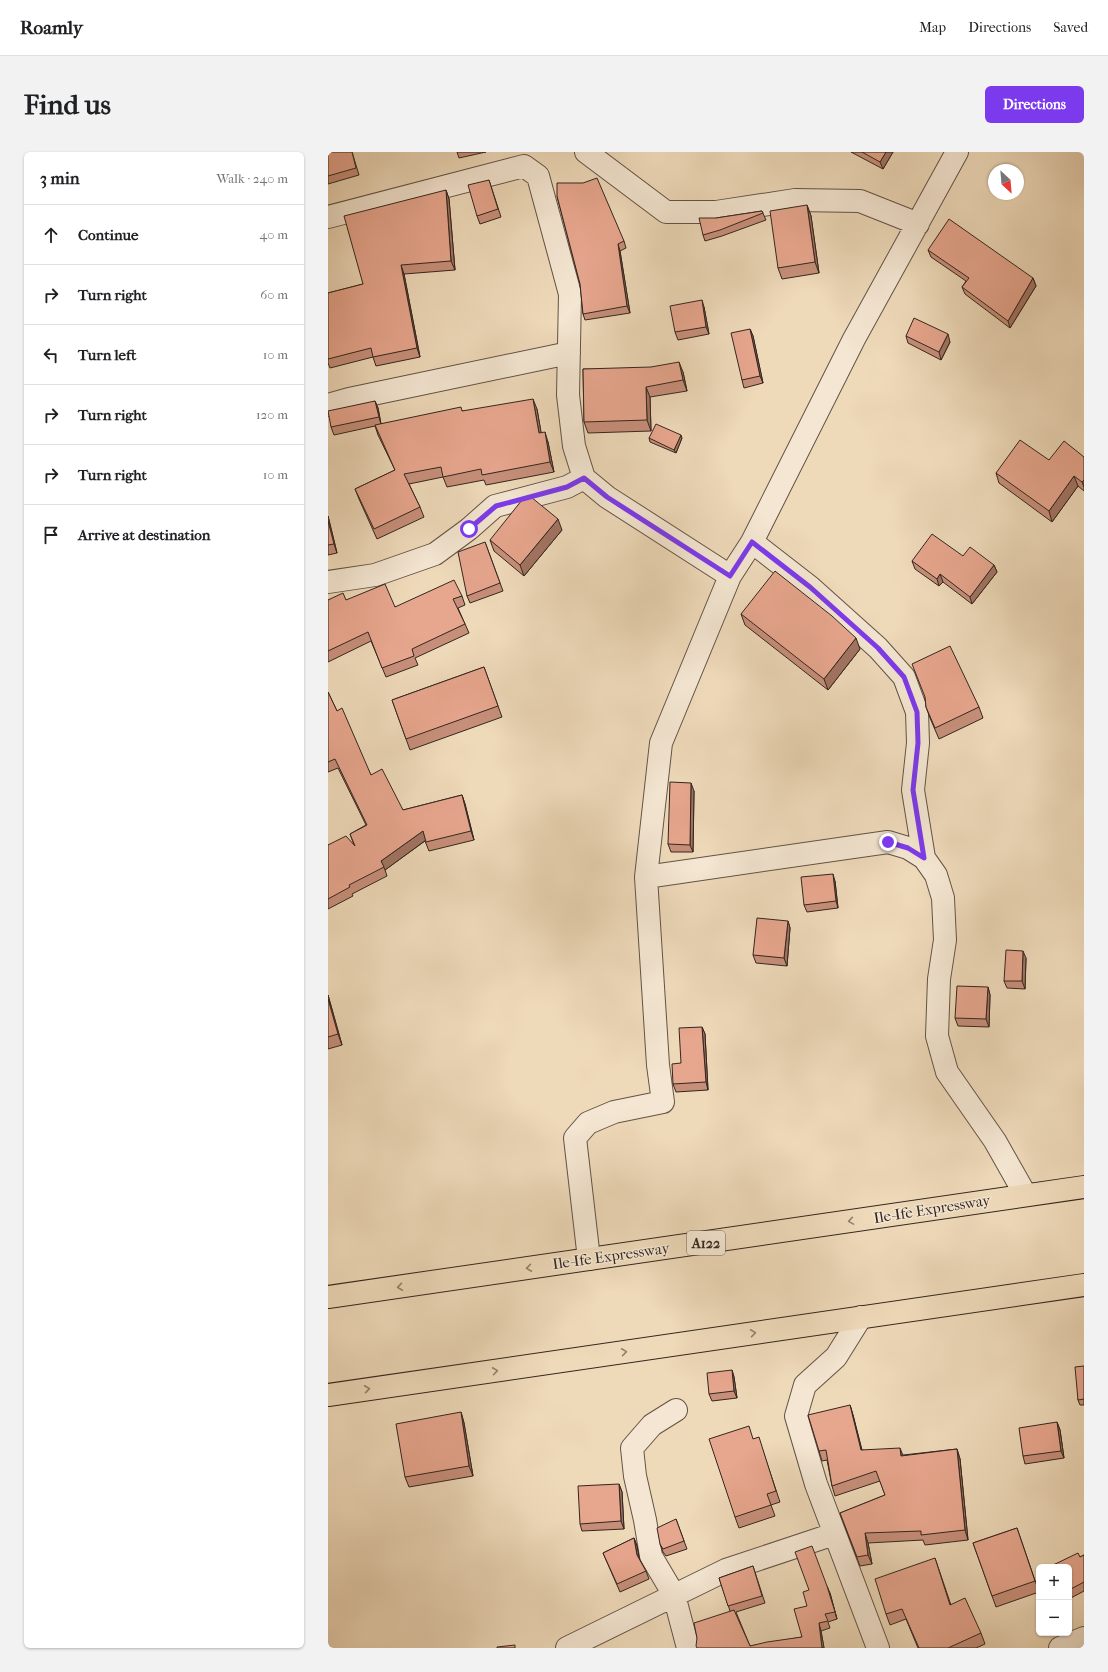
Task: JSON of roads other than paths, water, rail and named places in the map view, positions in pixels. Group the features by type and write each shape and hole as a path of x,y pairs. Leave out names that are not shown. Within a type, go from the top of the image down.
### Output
{"highway":[{"name":"Ile-Ife Expressway","path":"328,1297 1025,1194 1084,1187"},
{"path":"328,1395 1084,1285"}],"street":[{"path":"586,152 666,212 716,212 795,200 860,202 918,224"},
{"path":"589,1259 575,1138 588,1123 614,1112 663,1102 658,1065 646,877 660,743 730,576 752,542 854,339 957,152"},
{"path":"328,217 524,166 538,176 570,294 568,395 573,439 584,478 607,497 730,576"},
{"path":"328,404 569,354"},
{"path":"328,582 375,575 435,554 469,529 496,506 567,487 584,478"},
{"path":"752,542 810,587 878,648 904,677 917,712 918,743 913,790 924,858"},
{"path":"646,877 888,842 908,848 924,858 936,875 943,898 945,940 939,979 937,1036 947,1072 995,1141 1025,1194"},
{"path":"861,1317 836,1357 805,1385 796,1416 816,1484 878,1648"},
{"path":"676,1410 652,1425 632,1448 634,1476 645,1520 650,1556 674,1595 688,1648"},
{"path":"567,1648 726,1570 834,1534"},
{"path":"1060,1648 1084,1638"}]}
